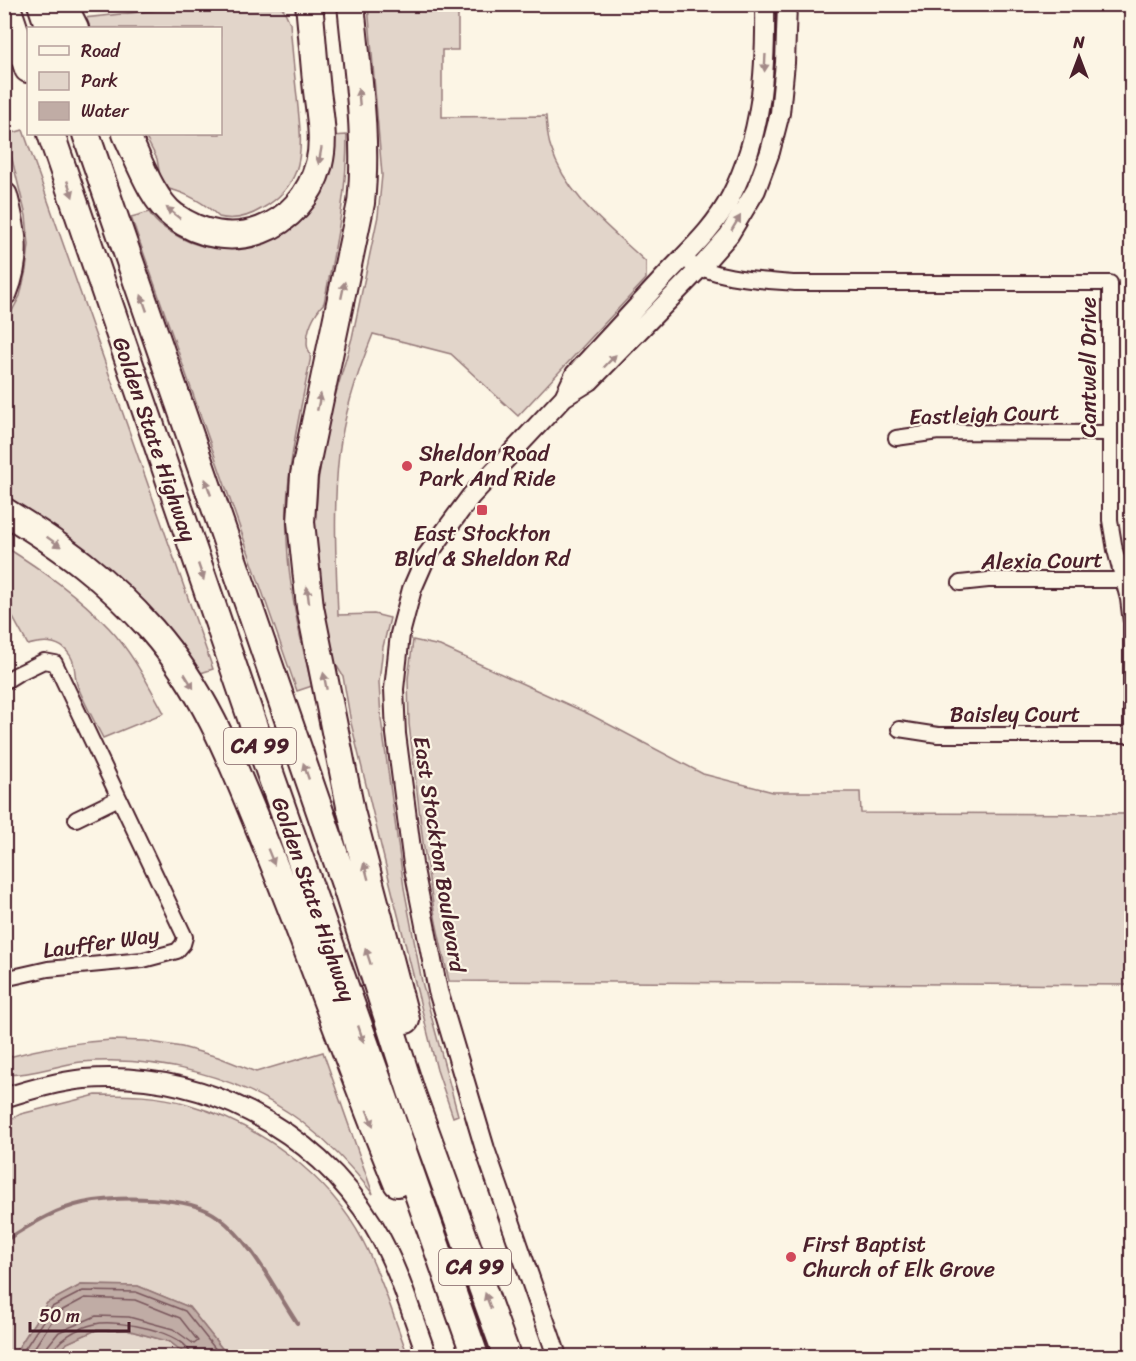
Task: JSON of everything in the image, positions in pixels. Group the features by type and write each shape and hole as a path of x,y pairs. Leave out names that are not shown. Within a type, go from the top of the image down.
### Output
{"highway":[{"path":"6,4 27,66"},
{"path":"41,4 49,27"},
{"path":"63,4 74,27"},
{"path":"293,4 314,56"},
{"path":"126,135 160,202 174,216 202,230 230,236 250,234 270,228 286,218 313,183 322,140 309,4"},
{"path":"351,4 364,150 361,203 306,466 301,522 310,607 351,811 414,1051 411,1091"},
{"name":"Golden State Highway","path":"51,135 267,765 474,1356"},
{"name":"Golden State Highway","path":"86,135 346,887 411,1091 507,1356"},
{"path":"4,196 13,231 14,254 4,292"},
{"path":"4,511 91,569 120,596 153,631 180,667 207,710 223,739 298,923 367,1111 421,1242 474,1356"}],"street":[{"name":"East Stockton Boulevard","path":"564,397 575,374 702,238 731,196 755,133 762,102 765,4"},
{"name":"East Stockton Boulevard","path":"557,1356 485,1149 438,991 413,864 396,734 394,689 397,649 412,589 426,557 471,496 564,397 590,381 729,235 756,190 769,155 780,113 788,4"},
{"name":"Cantwell Drive","path":"682,259 699,269 750,279 795,283 1110,283 1110,520 1131,623 1131,735"},
{"name":"Eastleigh Court","path":"896,438 938,432 1109,433"},
{"name":"Alexia Court","path":"960,583 988,580 1124,580"},
{"name":"Lauffer Way","path":"4,682 44,661 55,663 185,937 177,951 143,960 48,969 4,979"},
{"name":"Baisley Court","path":"899,729 938,735 1131,735"},
{"path":"75,819 119,798"},
{"path":"4,1098 31,1089 83,1079 146,1080 178,1085 208,1094 262,1117 314,1154 363,1209 388,1252 427,1356"}],"green space":[{"path":"214,4 278,5 284,10 290,23 300,134 300,153 296,171 287,188 273,201 253,213 242,217 225,218 219,217 183,193 169,189 160,176 157,159 145,135 222,135 222,27 88,27 84,18"},
{"path":"368,5 458,5 458,50 442,50 442,117 546,116 550,144 567,181 604,224 646,262 646,279 518,416 451,354 373,334 344,424 336,494 338,615 374,614 390,618 383,647 379,682 381,719 404,888 422,982 458,1115 453,1117 437,1070 391,887 351,723 343,676 330,655 314,539 318,482 327,424 352,338 378,216 382,175"},
{"path":"23,130 213,669 195,675 5,501 5,324 20,296 29,245 26,216 6,135"},
{"path":"347,135 347,157 340,219 324,303 314,317 308,332 307,344 310,359 288,487 287,528 290,574 301,642 312,686 297,691 131,217 149,212 167,230 201,246 222,249 243,248 264,243 283,234 301,221 315,205 325,186 328,174 331,136"},
{"path":"4,546 59,584 109,628 132,658 164,713 103,738 78,687 73,662 68,653 64,648 53,643 41,642 28,645 5,603"},
{"path":"413,640 440,646 591,715 703,774 773,792 860,792 861,813 1131,814 1131,985 449,981 436,922 423,842 409,724 408,679"},
{"path":"112,1040 145,1041 182,1047 218,1057 256,1072 323,1052 373,1194 340,1156 302,1122 252,1092 225,1081 197,1072 139,1062 81,1062 19,1074 5,1073 5,1058 58,1046"},
{"path":"96,1095 154,1097 187,1104 240,1125 289,1155 331,1194 363,1241 382,1284 408,1356 228,1356 189,1307 138,1286 81,1285 47,1303 13,1356 5,1356 4,1123 21,1114"},
{"path":"96,1330 127,1330 170,1342 188,1356 57,1356 67,1343"}],"water":[{"path":"81,1285 138,1286 189,1307 228,1356 188,1356 170,1342 127,1330 96,1330 67,1343 57,1356 13,1356 47,1303"}],"waterway":[{"path":"4,1241 52,1214 83,1203 114,1199 152,1199 189,1205 218,1217 242,1239 262,1266 297,1323"}],"place":[{"name":"Sheldon Road Park And Ride","path":"407,466"},
{"name":"East Stockton Blvd & Sheldon Rd","path":"482,510"},
{"name":"First Baptist Church of Elk Grove","path":"791,1257"}]}
